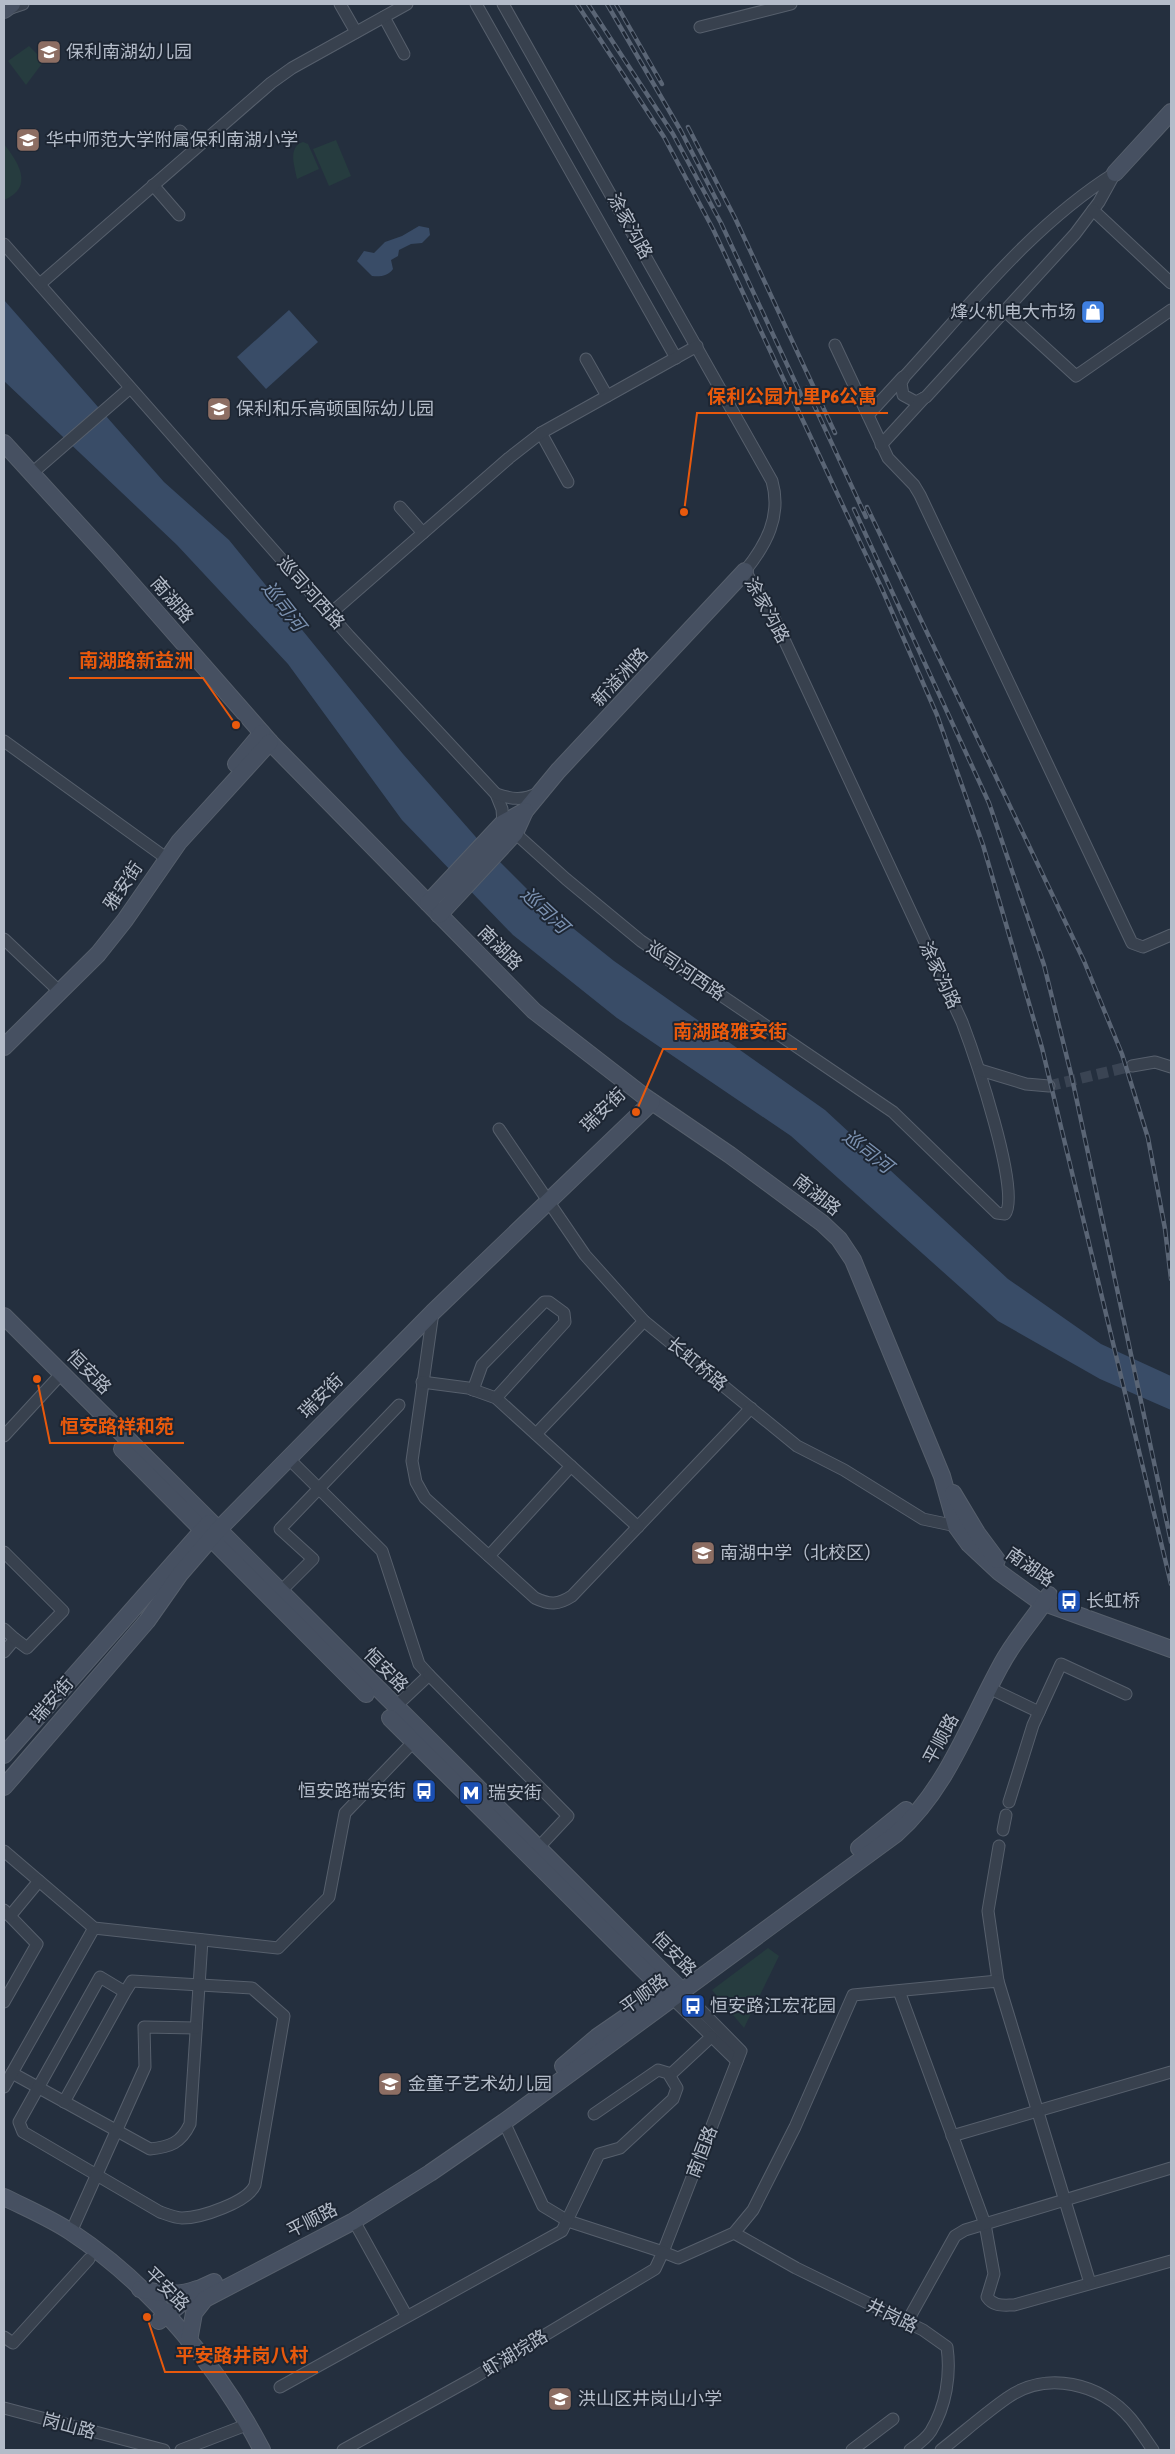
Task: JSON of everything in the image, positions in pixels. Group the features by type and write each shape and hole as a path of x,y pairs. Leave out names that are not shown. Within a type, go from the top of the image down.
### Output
{"main road":[{"path":"4,10 12,4"},
{"path":"1114,173 1171,112"},
{"name":"南湖路","path":"4,443 108,557 266,738 538,1015 648,1099 781,1192 840,1239 853,1260 942,1476 956,1526 969,1544 999,1572 1044,1598 1171,1649"},
{"name":"新溢洲路","path":"433,909 744,571"},
{"name":"雅安街","path":"4,1035 57,989 111,938 163,855 232,782 266,738"},
{"name":"雅安街","path":"4,1047 57,989"},
{"name":"瑞安街","path":"4,1754 209,1531 545,1198 648,1099"},
{"name":"瑞安街","path":"4,1787 147,1621 209,1531 288,1458 545,1198"},
{"name":"恒安路","path":"4,1316 58,1377 209,1531 673,1991"},
{"name":"恒安路","path":"4,1331 58,1377"},
{"name":"南湖路","path":"942,1476 994,1557 1044,1598 1171,1640"},
{"name":"恒安路","path":"209,1531 280,1592 395,1707 418,1737 538,1848 673,1991"},
{"name":"平顺路","path":"163,2318 201,2288 338,2220 404,2181 573,2058 597,2037 673,1991 886,1842 917,1815 936,1788 1012,1647 1044,1598"},
{"name":"平顺路","path":"189,2341 194,2313 206,2299 354,2221 410,2187 504,2122 885,1829 913,1803 927,1783 994,1662 1044,1598"},
{"name":"平安路","path":"4,2197 71,2232 96,2250 140,2289 201,2370 241,2426 255,2450"},
{"name":"平安路","path":"4,2206 52,2232 89,2259 189,2341 235,2402 262,2450"},
{"path":"140,2289 166,2294 180,2294 201,2288"}],"street":[{"path":"4,10 23,4"},
{"path":"340,4 356,32"},
{"path":"4,244 40,284 271,83 292,68 407,4"},
{"path":"476,4 676,358"},
{"name":"涂家沟路","path":"503,4 772,481 776,494 772,528 756,556 744,571 780,629 962,1022 980,1070 995,1125 1009,1189 1010,1206 1005,1214 1001,1215"},
{"path":"700,27 787,4"},
{"path":"384,16 404,54"},
{"path":"180,131 195,148"},
{"path":"881,445 1075,234 1093,210 1114,173"},
{"path":"868,415 1035,235 1074,200 1114,173"},
{"path":"153,185 179,214"},
{"path":"1093,210 1171,283"},
{"name":"巡司河西路","path":"40,284 330,614 496,794"},
{"path":"1005,311 1076,376 1171,310"},
{"path":"835,345 888,458 914,485 920,495 1132,943 1144,947 1171,935"},
{"path":"330,614 509,458 541,433 697,346"},
{"path":"586,359 607,396"},
{"path":"904,376 901,383 903,395 916,402 926,397"},
{"path":"31,474 130,388"},
{"path":"541,433 568,482"},
{"path":"400,507 423,534"},
{"path":"4,741 163,855"},
{"path":"496,794 513,799 523,799 544,789"},
{"path":"496,794 509,828"},
{"name":"巡司河西路","path":"509,828 566,879 641,941 893,1112 992,1210 1001,1215"},
{"path":"4,939 57,989"},
{"path":"1132,1066 1155,1062 1171,1067"},
{"path":"980,1070 1026,1084 1049,1086"},
{"name":"长虹桥路","path":"499,1130 585,1255 644,1321 797,1446 844,1470 924,1519 956,1526"},
{"path":"473,1390 482,1365 544,1302 549,1302 564,1314 565,1322 496,1398"},
{"path":"433,1312 412,1461 416,1482 425,1498 535,1598 548,1604 562,1603 572,1596 751,1408"},
{"path":"536,1434 644,1321"},
{"path":"4,1436 58,1377"},
{"path":"422,1382 473,1390 496,1398 638,1527"},
{"path":"280,1592 313,1559 280,1529 399,1405"},
{"path":"288,1458 382,1551 419,1664 568,1816 538,1848"},
{"path":"489,1556 571,1466"},
{"path":"4,1629 27,1648 63,1611 5,1555"},
{"path":"4,1652 15,1639"},
{"path":"1009,1802 1039,1712 1061,1664 1126,1694"},
{"path":"395,1707 429,1675"},
{"path":"989,1688 1039,1712"},
{"path":"4,1851 94,1928 278,1948 329,1897 345,1813 418,1737"},
{"path":"1003,1830 1006,1815"},
{"path":"999,1846 988,1911 998,1981 1066,2199 1090,2283"},
{"path":"4,2002 37,1944 7,1913 39,1881"},
{"path":"4,2087 94,1928"},
{"path":"12,2073 150,2149 168,2148 183,2138 190,2124 202,1940"},
{"path":"64,2102 126,1992 132,1981 252,1988 284,2016 255,2185 252,2192 228,2207 183,2218 160,2212 23,2132 19,2122 100,1977 126,1992"},
{"path":"504,2122 542,2206 568,2222 678,2258 734,2233 753,2210 795,2127 853,1996 998,1981"},
{"name":"恒安路","path":"673,1991 711,2036 739,2056"},
{"name":"恒安路","path":"673,1991 739,2056"},
{"path":"899,1991 985,2224 994,2274 988,2297 995,2305 1014,2305 1171,2261"},
{"path":"71,2232 145,2067 144,2027 196,2028"},
{"path":"670,2075 711,2036"},
{"name":"南恒路","path":"663,2252 739,2056"},
{"path":"280,2386 406,2315 562,2231 568,2222 599,2154 620,2148 673,2099 677,2088 670,2075 658,2070 594,2114"},
{"path":"952,2136 1171,2072"},
{"path":"906,2322 955,2236 965,2230 1171,2168"},
{"path":"354,2221 406,2315"},
{"name":"井岗路","path":"734,2233 796,2268 923,2330 947,2347 949,2377 937,2416 930,2433 910,2450"},
{"name":"虾湖垸路","path":"343,2450 475,2378 655,2269 663,2252"},
{"path":"4,2337 13,2343 89,2259"},
{"path":"940,2450 1008,2397 1034,2384 1048,2382 1076,2384 1101,2395 1130,2418 1153,2450"},
{"name":"岗山路","path":"4,2408 133,2447 164,2450"},
{"path":"852,2450 893,2419"},
{"path":"180,2450 241,2426"}],"green space":[{"path":"29,46 44,61 26,85 8,61"},
{"path":"336,140 351,176 329,186 313,149"},
{"path":"303,142 308,144 319,169 297,179 293,158 295,148"},
{"path":"4,144 18,166 21,181 19,188 13,195 4,200"},
{"path":"768,1948 779,1956 744,2028 712,1990"}],"water":[{"path":"419,226 429,228 430,235 422,243 411,244 399,250 398,256 391,260 393,269 386,275 372,276 357,261 364,251 374,253 385,242 402,236"},
{"name":"巡司河","path":"4,300 164,482 229,540 403,754 482,844 539,901 614,961 825,1110 1008,1279 1101,1344 1171,1376 1171,1410 1100,1379 998,1321 791,1136 617,1018 513,935 402,820 288,664 177,545 4,381"},
{"path":"289,310 318,342 266,389 237,357"}],"tunnel":[{"path":"1049,1086 1132,1066"}],"railway":[{"path":"577,4 664,137 713,229 882,589 937,715 983,845 1042,1048 1171,1584"},
{"path":"588,4 673,134 721,223 804,401"},
{"path":"607,4 681,131 719,205"},
{"path":"616,4 662,84"},
{"path":"688,127 735,218 835,433"},
{"path":"806,388 866,517"},
{"path":"867,507 1084,961 1122,1054 1148,1138 1165,1229 1171,1279"},
{"path":"854,509 989,803 1044,965 1072,1078 1171,1542"}],"place":[{"name":"保利南湖幼儿园","path":"49,52"},
{"name":"华中师范大学附属保利南湖小学","path":"28,140"},
{"name":"烽火机电大市场","path":"1093,312"},
{"name":"保利和乐高顿国际幼儿园","path":"219,409"},
{"name":"保利公园九里P6公寓","path":"684,512"},
{"name":"南湖路新益洲","path":"236,725"},
{"name":"南湖路雅安街","path":"636,1112"},
{"name":"恒安路祥和苑","path":"37,1379"},
{"name":"南湖中学（北校区）","path":"703,1553"},
{"name":"长虹桥","path":"1069,1601"},
{"name":"恒安路瑞安街","path":"424,1791"},
{"name":"瑞安街","path":"471,1793"},
{"name":"恒安路江宏花园","path":"693,2006"},
{"name":"金童子艺术幼儿园","path":"390,2084"},
{"name":"平安路井岗八村","path":"147,2317"},
{"name":"洪山区井岗山小学","path":"560,2399"}]}
